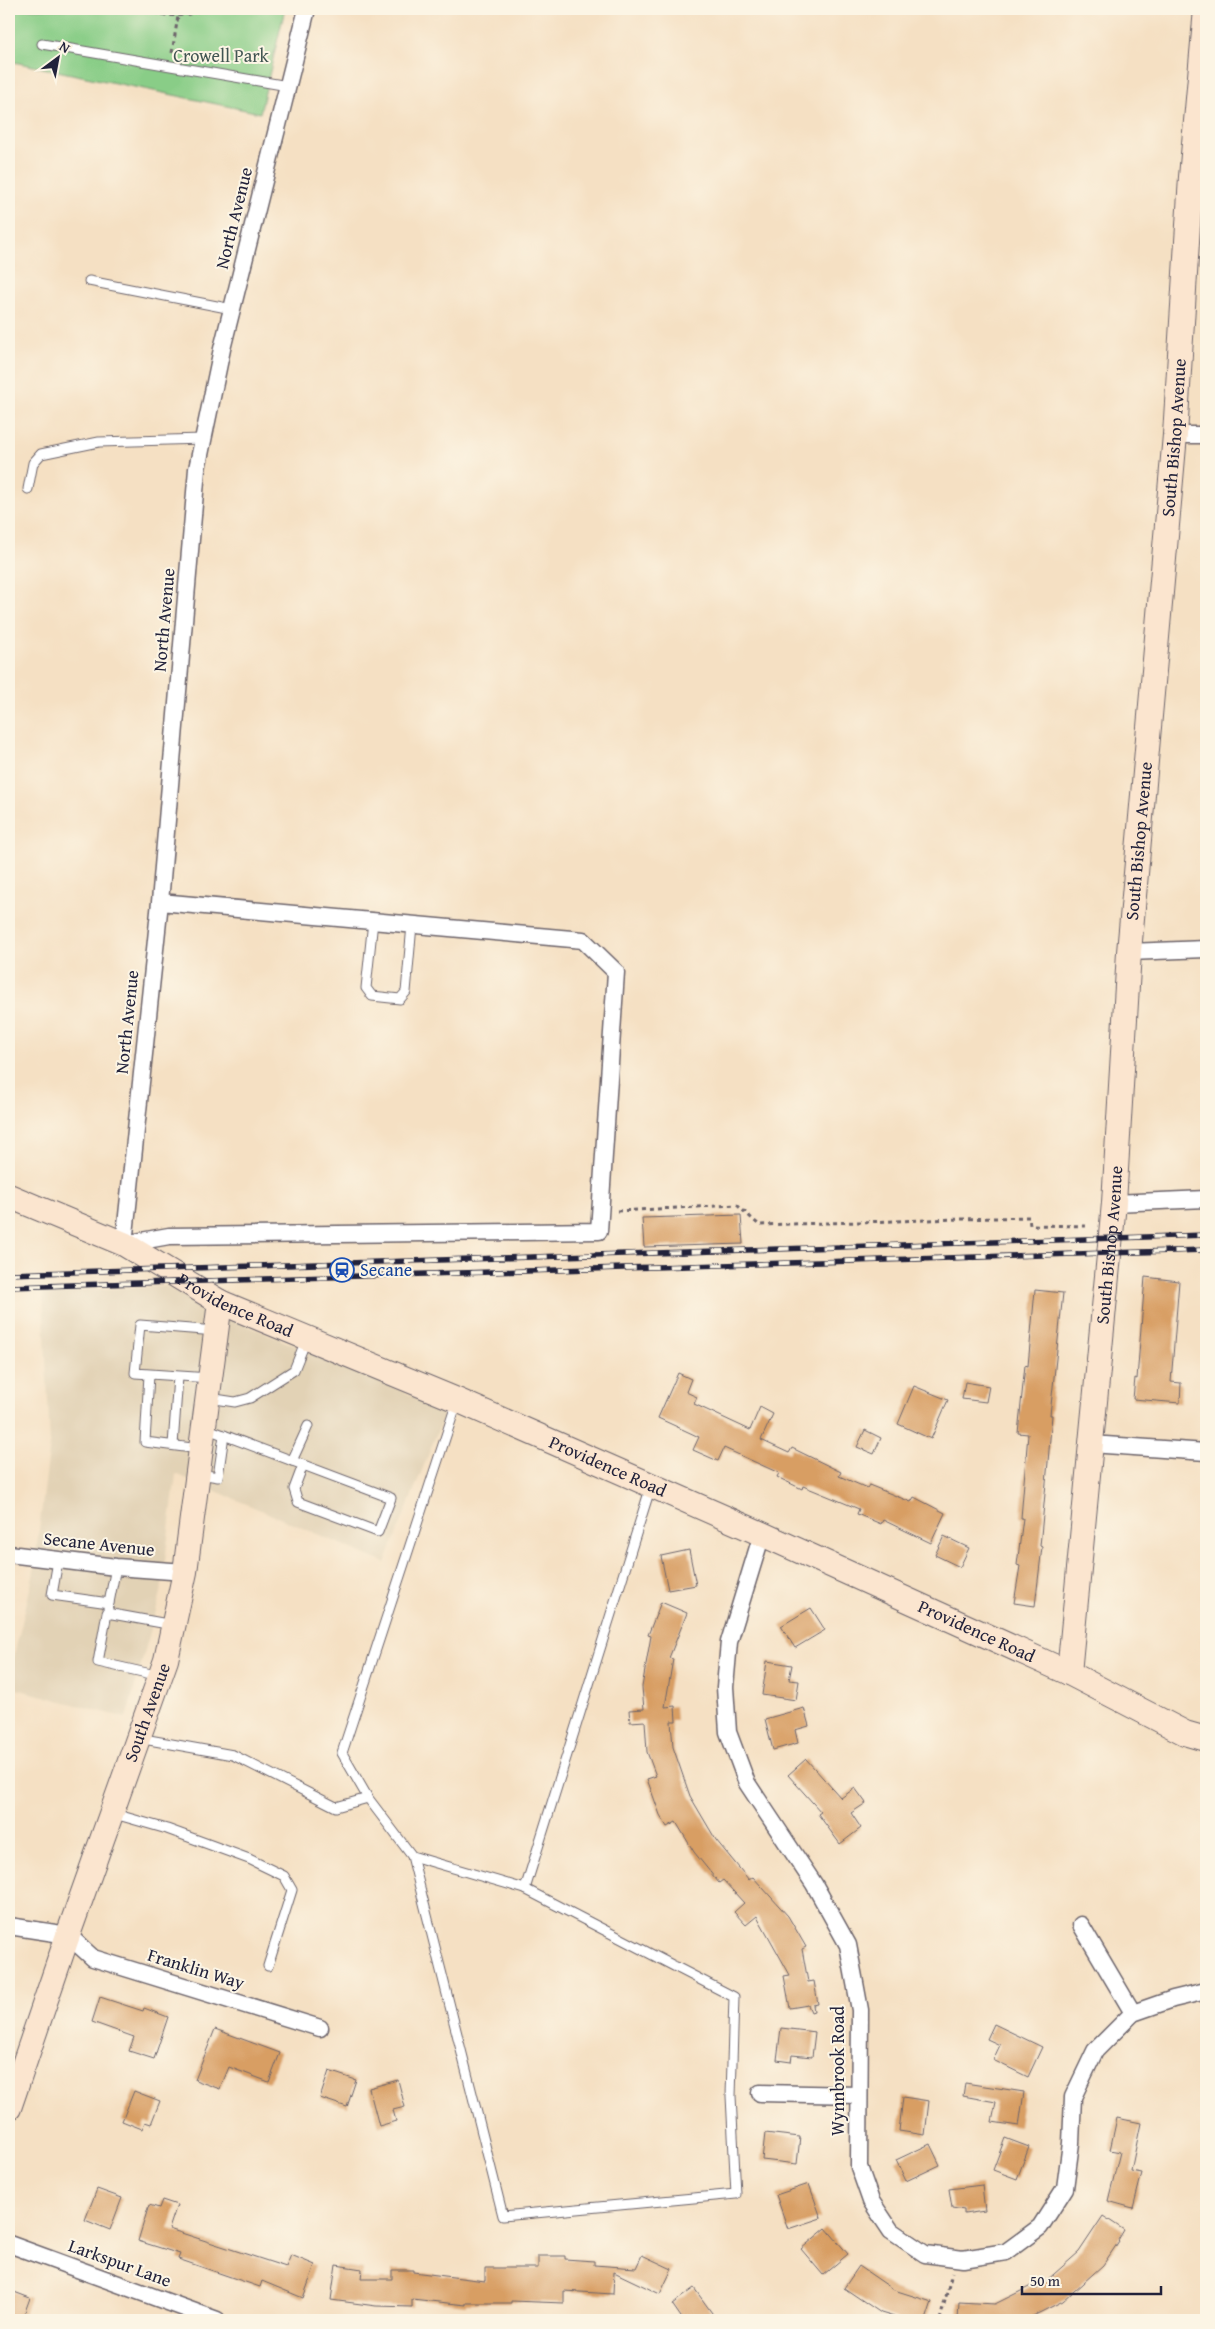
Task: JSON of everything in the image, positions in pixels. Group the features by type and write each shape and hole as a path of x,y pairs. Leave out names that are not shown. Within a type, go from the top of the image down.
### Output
{"street":[{"name":"North Avenue","path":"124,1244 160,902 197,469 232,309 307,9"},
{"name":"South Bishop Avenue","path":"1069,1673 1114,1203 1129,952 1199,177 1206,9"},
{"path":"1175,435 1206,435"},
{"path":"124,1244 168,1236 599,1232 616,972 583,940 160,902"},
{"path":"1129,952 1206,949"},
{"name":"Providence Road","path":"9,1196 124,1244 220,1302 457,1400 762,1534 1069,1673 1185,1733 1206,1739"},
{"path":"1114,1203 1206,1199"},
{"name":"South Avenue","path":"9,2108 160,1676 174,1626 185,1572 199,1474 210,1437 209,1388 220,1302"},
{"path":"1091,1444 1206,1452"},
{"name":"Wynnbrook Road","path":"762,1534 729,1642 725,1687 728,1732 747,1783 814,1884 848,1945 860,2010 859,2167 871,2201 891,2231 925,2254 963,2258 1006,2252 1040,2227 1065,2188 1071,2144 1073,2097 1095,2051 1133,2013 1173,1999 1206,1991"},
{"name":"Secane Avenue","path":"9,1554 116,1567 185,1572"},
{"path":"1081,1925 1133,2013"},
{"path":"9,1926 68,1935"},
{"name":"Franklin Way","path":"68,1935 93,1958 320,2028"},
{"path":"760,2093 858,2095"},
{"name":"Larkspur Lane","path":"9,2244 217,2320"}],"lane":[{"path":"42,44 288,86"},
{"path":"89,281 232,309"},
{"path":"28,489 33,463 41,454 99,442 203,439"},
{"path":"373,921 366,988 372,996 400,999 406,992 412,925"},
{"path":"217,1331 140,1325 135,1373 178,1377 243,1401 266,1389 294,1370 307,1337"},
{"path":"149,1374 145,1442 173,1445 210,1437 292,1461 303,1465 391,1498 378,1532 298,1502 294,1489 303,1465"},
{"path":"173,1445 178,1377"},
{"path":"412,1856 525,1889 734,1997 732,2096 736,2194 503,2216 412,1856 368,1798 342,1753 457,1400"},
{"path":"292,1461 308,1426"},
{"path":"525,1889 651,1485"},
{"path":"58,1561 52,1595 109,1603"},
{"path":"116,1567 98,1662 160,1676"},
{"path":"107,1613 174,1626"},
{"path":"138,1738 234,1755 336,1807 368,1798"},
{"path":"111,1813 167,1829 249,1859 284,1876 292,1890 268,1966"}],"path":[{"path":"139,9 178,16 204,9"},
{"path":"170,66 178,16"},
{"path":"601,1212 737,1206 759,1225 1029,1217 1030,1225 1087,1226"},
{"path":"940,2320 956,2258"}],"shaded area":[{"path":"166,1286 194,1303 446,1410 385,1563 176,1474 161,1593 126,1718 9,1687 9,1676 33,1577 50,1444 43,1292"}],"green space":[{"name":"Crowell Park","path":"9,9 285,9 260,113 9,61"}],"building":[{"path":"741,1215 743,1244 644,1247 642,1218"},
{"path":"1145,1277 1179,1281 1171,1382 1181,1383 1180,1403 1133,1399 1135,1378 1137,1379"},
{"path":"1035,1290 1063,1293 1050,1415 1052,1415 1040,1546 1042,1547 1035,1606 1014,1603 1020,1566 1017,1565 1023,1518 1021,1518 1028,1434 1018,1433 1025,1365 1028,1366"},
{"path":"678,1373 691,1379 686,1392 697,1397 694,1404 750,1430 760,1407 773,1414 761,1440 789,1453 792,1448 841,1472 839,1476 867,1488 869,1485 911,1502 914,1497 945,1513 931,1543 883,1520 881,1524 857,1514 859,1509 803,1486 802,1489 777,1477 779,1473 724,1448 718,1461 693,1450 699,1437 658,1418"},
{"path":"965,1382 989,1386 986,1402 962,1399"},
{"path":"914,1386 948,1400 931,1439 898,1424"},
{"path":"865,1430 881,1438 874,1454 857,1447"},
{"path":"944,1536 969,1548 960,1567 935,1555"},
{"path":"689,1550 696,1585 668,1590 661,1556"},
{"path":"661,1602 687,1613 669,1658 673,1659 665,1707 675,1706 676,1721 671,1721 673,1747 690,1796 716,1840 749,1880 753,1877 788,1916 806,1947 802,1949 808,1982 814,1981 818,2004 813,2005 814,2011 811,2012 808,2005 790,2008 784,1976 790,1975 757,1916 746,1925 734,1912 744,1903 723,1880 719,1883 694,1852 676,1822 667,1827 660,1815 647,1779 656,1776 647,1752 645,1721 630,1722 629,1710 644,1709 642,1687 651,1636 648,1635"},
{"path":"811,1608 825,1630 795,1648 781,1626"},
{"path":"767,1661 792,1665 789,1680 799,1681 796,1700 762,1695"},
{"path":"804,1708 809,1726 795,1730 798,1743 773,1750 765,1719"},
{"path":"806,1759 841,1798 855,1788 866,1803 851,1813 861,1828 840,1844 818,1814 821,1812 788,1775"},
{"path":"100,1997 143,2011 144,2008 168,2017 154,2059 129,2051 134,2037 92,2022"},
{"path":"994,2024 1042,2047 1028,2077 993,2060 1000,2045 987,2039"},
{"path":"781,2028 815,2032 812,2057 792,2055 791,2062 777,2060"},
{"path":"215,2029 280,2053 269,2082 229,2067 220,2089 195,2080"},
{"path":"329,2071 356,2080 347,2107 320,2098"},
{"path":"398,2080 405,2107 393,2110 396,2121 379,2126 369,2088"},
{"path":"965,2083 1024,2092 1019,2126 992,2122 996,2102 963,2096"},
{"path":"134,2091 160,2101 151,2124 145,2122 142,2129 122,2121"},
{"path":"903,2097 929,2101 925,2135 899,2131"},
{"path":"1117,2118 1141,2123 1131,2171 1142,2173 1133,2208 1108,2201 1120,2152 1110,2150"},
{"path":"765,2133 800,2137 797,2164 762,2160"},
{"path":"1005,2138 1029,2147 1017,2179 993,2170"},
{"path":"930,2144 940,2165 906,2181 896,2160"},
{"path":"809,2184 821,2218 788,2229 776,2195"},
{"path":"982,2185 985,2211 964,2214 964,2210 952,2208 949,2189"},
{"path":"97,2189 122,2198 110,2230 85,2220"},
{"path":"162,2200 177,2205 169,2229 286,2267 291,2255 315,2265 303,2298 262,2281 260,2287 178,2259 180,2254 138,2241 149,2205 159,2208"},
{"path":"1103,2216 1124,2230 1119,2241 1103,2265 1063,2301 1025,2320 958,2320 959,2302 995,2304 1035,2284 1037,2289 1079,2252"},
{"path":"826,2228 848,2254 823,2275 801,2249"},
{"path":"642,2255 672,2269 660,2294 614,2272 613,2294 564,2291 564,2303 511,2301 511,2303 466,2303 466,2305 412,2299 412,2307 376,2306 331,2300 336,2265 362,2269 361,2279 392,2279 392,2270 413,2270 413,2272 485,2281 485,2268 538,2268 538,2256 565,2256 565,2259 594,2261 594,2265 636,2268"},
{"path":"859,2266 894,2290 932,2302 926,2320 904,2320 881,2313 844,2288"},
{"path":"694,2288 717,2320 683,2320 672,2304"},
{"path":"9,2290 30,2298 22,2320 9,2320"}],"railway":[{"path":"9,1274 1206,1235"},
{"path":"9,1287 1206,1250"}],"place":[{"name":"Secane","path":"342,1270"}]}
